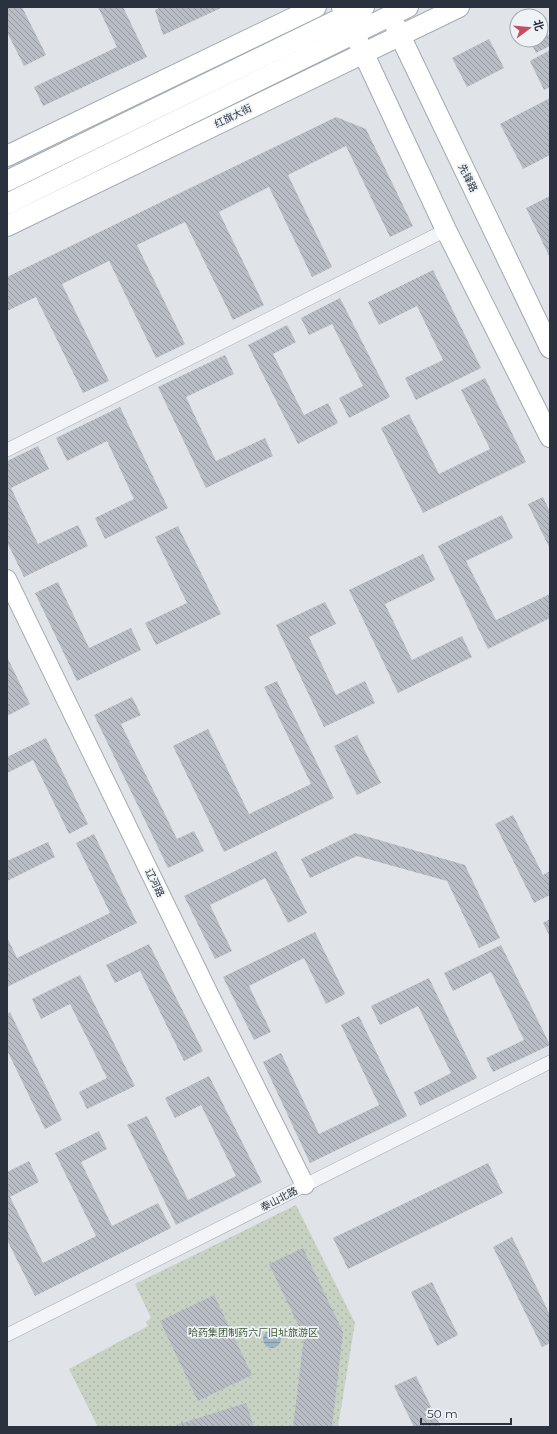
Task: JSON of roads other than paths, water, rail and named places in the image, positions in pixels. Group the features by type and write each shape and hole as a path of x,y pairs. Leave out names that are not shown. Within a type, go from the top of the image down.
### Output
{"main road":[{"path":"7,156 316,7"},
{"path":"7,181 344,11 364,7"},
{"name":"红旗大街","path":"7,204 354,34 388,11 408,7"},
{"name":"红旗大街","path":"7,226 459,7"},
{"path":"344,11 446,230 550,437"},
{"name":"先锋路","path":"388,11 550,348"},
{"name":"辽河路","path":"7,579 210,996 301,1187"},
{"name":"辽河路","path":"7,601 301,1187"}],"street":[{"path":"7,450 446,230"},
{"name":"泰山北路","path":"7,1335 550,1062"}],"water":[{"path":"272,1330 278,1333 281,1339 278,1345 272,1348 266,1345 263,1339 266,1333"}],"park label":[{"name":"哈药集团制药六厂旧址旅游区","path":"253,1332"}]}
